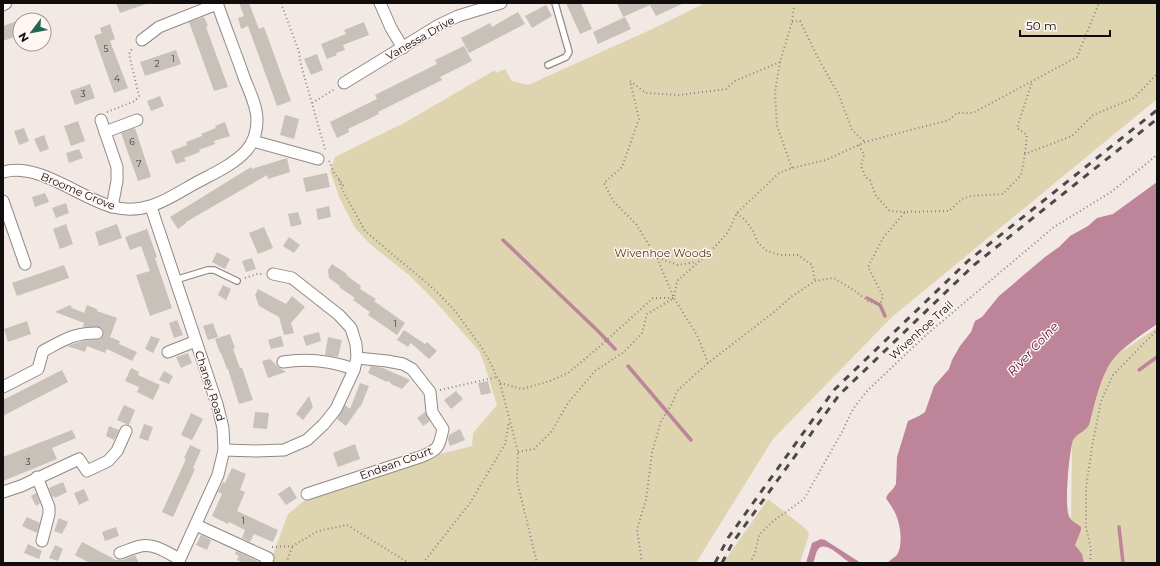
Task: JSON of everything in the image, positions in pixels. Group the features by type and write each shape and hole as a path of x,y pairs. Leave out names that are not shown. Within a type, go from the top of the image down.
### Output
{"street":[{"path":"380,3 391,28 403,48"},
{"name":"Vanessa Drive","path":"344,83 439,25 458,16 501,3"},
{"path":"142,40 159,27 217,4"},
{"name":"Broome Grove","path":"3,172 20,170 33,172 112,207 136,210 151,207 180,192 231,162 246,151 256,131 257,119 217,4"},
{"path":"101,120 117,167 117,181 112,207"},
{"path":"105,132 137,120"},
{"path":"252,141 324,158"},
{"path":"3,201 25,264"},
{"name":"Chaney Road","path":"151,207 217,404 223,428 224,450 218,475 196,526 178,561"},
{"path":"224,450 284,450 307,440 336,410 356,363 356,344 350,328 339,315 292,278 273,274"},
{"path":"3,387 38,369 44,351 64,339 83,333 97,333"},
{"path":"168,352 196,341"},
{"path":"283,362 318,360 342,365 387,361 403,364 412,369 430,392"},
{"name":"Endean Court","path":"307,494 423,456 435,450 440,442 443,429 432,412 430,392"},
{"path":"3,492 78,459 87,471 108,461 117,451 126,431"},
{"path":"37,477 49,507 49,514 42,540"},
{"path":"196,526 264,559"},
{"path":"120,553 142,546 149,546 159,549 178,561"}],"lane":[{"path":"548,65 566,57 570,52 555,3"},
{"path":"175,280 208,270 214,270 237,281"}],"path":[{"path":"281,3 299,52 324,158 339,180 342,189 365,231 435,290 451,307 482,348 500,383 518,452 517,480 537,563"},
{"path":"518,452 534,449 552,431 568,402 595,371 624,352 642,333 647,314 674,298 677,281 712,250 728,232 738,213 778,173 826,160 865,142 949,120 957,114 973,113 1077,57 1099,3"},
{"path":"792,168 777,126 775,92 780,62 792,22 794,6"},
{"path":"792,22 800,21 818,58 839,95 852,130 865,142"},
{"path":"101,120 100,115 135,101 139,96 129,54 134,45 142,40"},
{"path":"708,363 697,335 674,298 657,258 636,224 613,202 604,183 622,167 639,119 630,80 646,93 678,95 726,89 735,81 780,62"},
{"path":"1025,154 1072,136 1092,115 1134,98 1157,74"},
{"path":"859,145 864,155 861,165 865,176 870,180 876,196 890,211 949,211 962,199 971,196 1003,194 1021,175 1027,135 1017,128 1032,80"},
{"path":"312,103 344,83"},
{"name":"Wivenhoe Trail","path":"750,563 755,552 759,535 772,522 804,499 842,432 852,409 867,391 926,334 1054,227 1111,192 1157,155"},
{"path":"642,563 637,529 646,500 652,453 660,421 672,404 677,391 708,363 774,312 791,296 815,281 834,278 868,301 880,305 883,296 868,267 883,238 905,212"},
{"path":"738,213 753,231 758,243 767,251 780,255 798,255 812,265 815,281"},
{"path":"657,258 678,265 698,262"},
{"path":"237,281 256,274 273,274"},
{"path":"500,383 522,389 550,381 568,373 653,298 674,298"},
{"path":"1090,563 1090,549 1086,527 1086,488 1101,401 1113,375 1157,330"},
{"path":"430,392 497,377"},
{"path":"423,563 470,503 505,444 509,421"},
{"path":"264,559 270,547 293,546 318,531 348,525 409,563"},
{"path":"286,563 293,546"}],"green space":[{"name":"Wivenhoe Woods","path":"705,3 1157,3 1157,99 892,317 773,439 696,563 270,563 288,514 310,496 432,456 472,446 473,433 497,405 479,351 434,300 410,276 370,244 355,228 340,199 330,171 335,157 404,123 495,70 496,73 505,69 512,81 528,85 650,30"},
{"path":"1157,324 1142,334 1119,354 1157,327 1157,563 991,563 1030,407","holes":["1072,447 1071,520 1067,495 1069,463"]},
{"path":"768,499 805,528 809,533 800,563 723,563"}],"water":[{"name":"River Colne","path":"1157,182 1157,324 1122,349 1111,362 1101,382 1089,425 1073,440 1070,454 1067,508 1070,518 1081,527 1075,545 1082,554 1084,563 887,563 897,555 901,538 898,519 886,498 896,484 897,457 908,421 925,412 934,386 949,369 960,346 971,332 975,321 982,317 999,296 1059,247 1070,236 1088,226 1097,218 1113,214"},
{"path":"821,539 825,540 861,563 851,563 829,548 820,547 813,563 806,563 812,543"}],"building":[{"path":"116,3 145,3 146,4 120,13"},
{"path":"239,3 249,3 259,29 264,27 291,101 277,106 248,26 241,29 238,18 244,16"},
{"path":"566,3 581,3 592,29 580,34"},
{"path":"617,3 684,3 656,16 650,5 623,17"},
{"path":"546,5 552,16 532,28 525,16"},
{"path":"518,12 525,24 469,53 461,38 490,23 492,27"},
{"path":"204,17 208,26 206,27 228,87 214,91 189,22"},
{"path":"625,17 631,29 598,44 593,32"},
{"path":"364,22 369,35 343,45 345,50 336,53 337,55 327,59 321,44 346,34 344,30"},
{"path":"12,23 12,38 3,41 3,26"},
{"path":"110,24 115,39 110,41 128,88 114,93 94,36 102,33 100,28"},
{"path":"464,46 472,61 440,77 442,80 378,112 379,114 348,129 349,132 337,138 330,122 377,99 375,95 437,64 435,60"},
{"path":"176,50 181,64 145,76 140,62"},
{"path":"317,54 323,70 311,75 304,59"},
{"path":"90,84 95,98 75,105 70,91"},
{"path":"160,96 164,106 151,111 147,101"},
{"path":"285,115 299,119 294,139 280,135"},
{"path":"78,121 85,141 71,146 64,126"},
{"path":"225,122 230,136 214,141 215,144 199,150 200,152 184,158 186,161 176,164 171,151 187,145 186,142 202,136 201,134 216,128 215,126"},
{"path":"24,128 29,141 19,145 14,131"},
{"path":"135,128 151,177 138,181 121,133"},
{"path":"44,135 49,149 40,152 34,139"},
{"path":"79,149 83,158 69,163 66,153"},
{"path":"287,158 290,172 268,179 267,175 186,222 178,229 170,217 251,167 252,169"},
{"path":"327,173 330,187 306,192 303,178"},
{"path":"45,193 49,202 35,207 32,197"},
{"path":"66,203 69,213 56,218 52,208"},
{"path":"329,206 331,217 318,220 316,209"},
{"path":"298,212 302,224 291,227 288,214"},
{"path":"66,224 73,244 60,249 53,229"},
{"path":"117,224 122,238 99,246 95,232"},
{"path":"264,227 273,248 258,254 249,233"},
{"path":"147,229 172,308 150,316 136,275 150,271 141,246 130,250 125,237"},
{"path":"289,237 300,245 294,253 283,246"},
{"path":"217,252 230,259 225,269 212,262"},
{"path":"252,258 256,269 246,272 242,261"},
{"path":"332,264 361,286 360,289 376,299 374,301 405,323 397,335 368,315 370,312 353,300 355,298 329,278 328,270"},
{"path":"64,265 69,278 17,296 12,283"},
{"path":"223,285 231,289 226,300 218,295"},
{"path":"258,289 286,304 292,296 305,307 291,323 294,333 284,335 279,317 259,306 255,295"},
{"path":"70,305 72,308 84,313 87,305 97,309 97,311 117,318 110,337 120,341 119,344 137,352 132,361 107,349 105,353 87,346 85,352 67,346 83,341 100,339 104,333 100,327 83,327 84,323 55,312"},
{"path":"177,320 183,335 174,338 169,323"},
{"path":"27,321 31,334 8,342 4,329"},
{"path":"213,323 218,337 208,340 203,326"},
{"path":"404,330 425,344 427,342 437,351 429,359 411,343 408,347 397,340"},
{"path":"319,332 321,341 306,346 303,336"},
{"path":"230,334 235,348 233,349 240,368 242,368 253,400 239,404 228,369 215,339"},
{"path":"151,336 160,339 153,353 145,349"},
{"path":"281,336 284,346 271,349 268,340"},
{"path":"328,337 342,340 338,357 325,355"},
{"path":"188,353 192,363 181,368 176,357"},
{"path":"270,359 286,372 268,378 262,361"},
{"path":"371,366 383,368 410,380 402,389 391,384 389,381 387,382 368,373"},
{"path":"131,368 139,372 138,375 160,385 153,400 137,392 139,387 125,381"},
{"path":"62,370 68,382 3,416 3,400"},
{"path":"164,371 173,376 169,384 159,380"},
{"path":"488,381 491,393 481,395 478,383"},
{"path":"360,383 369,386 361,406 346,426 337,419 345,405 350,409"},
{"path":"456,391 463,399 451,409 444,400"},
{"path":"309,396 313,407 303,420 296,414"},
{"path":"124,405 135,410 129,425 117,420"},
{"path":"255,412 269,413 267,429 253,428"},
{"path":"425,412 430,421 423,426 417,418"},
{"path":"191,413 203,419 192,440 181,435"},
{"path":"144,424 153,427 148,441 139,438"},
{"path":"109,426 119,430 114,440 106,436"},
{"path":"460,429 465,440 450,446 448,440 449,435"},
{"path":"72,430 76,438 52,448 57,459 3,481 3,457"},
{"path":"355,444 360,459 338,467 333,453"},
{"path":"190,445 201,450 193,468 195,469 173,517 162,512 186,459 184,458"},
{"path":"232,468 246,474 240,490 245,492 237,511 278,530 273,542 254,534 250,542 242,538 245,530 212,516 222,494 218,492 223,482 225,483"},
{"path":"63,482 67,492 55,498 54,496 52,497 49,488"},
{"path":"290,486 297,498 286,505 278,494"},
{"path":"84,489 89,500 79,505 74,493"},
{"path":"36,493 40,503 36,506 31,496"},
{"path":"27,517 40,523 37,533 22,526"},
{"path":"59,518 68,522 62,534 54,531"},
{"path":"116,527 119,536 105,541 102,532"},
{"path":"201,535 211,540 207,550 196,545"},
{"path":"82,542 116,560 122,560 135,555 139,563 90,563 75,555"},
{"path":"28,544 42,551 39,559 24,553"},
{"path":"55,545 63,549 58,561 49,558"},
{"path":"236,551 259,563 244,563 237,560 239,556 235,554"}],"waterway":[{"path":"503,240 615,349"},
{"path":"867,298 880,305 885,316"},
{"path":"1139,370 1157,357"},
{"path":"628,366 691,440"},
{"path":"1119,527 1123,563"}],"railway":[{"path":"715,563 728,538 834,390 968,261 1157,110"},
{"path":"722,563 733,542 839,395 974,265 1157,119"}]}
